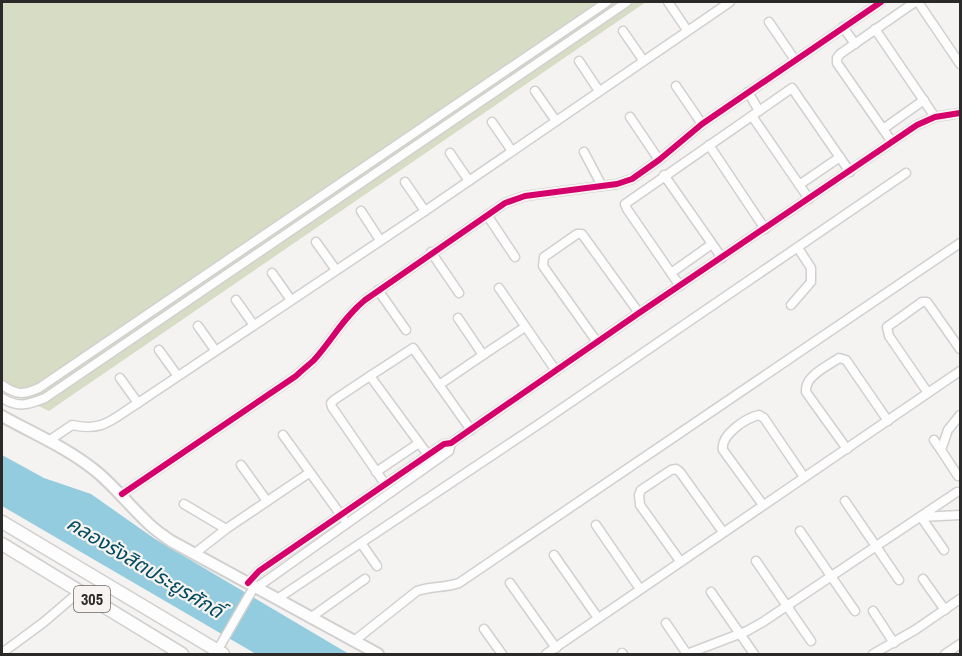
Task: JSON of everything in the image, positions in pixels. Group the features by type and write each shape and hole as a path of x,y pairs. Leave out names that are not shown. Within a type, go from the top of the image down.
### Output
{"main road":[{"name":"305","path":"2,522 220,651"},
{"name":"305","path":"2,544 182,654"}],"street":[{"path":"2,385 11,391 25,394 39,388 607,2"},
{"path":"2,398 7,402 26,406 45,398 627,2"},
{"path":"668,2 687,30"},
{"path":"50,440 72,425 88,429 99,427 138,403 425,211 730,2"},
{"path":"122,494 296,376 313,361 355,308 431,252 505,203 525,196 617,184 632,179 702,124 881,2"},
{"path":"892,142 837,63 840,54 917,2 960,64"},
{"path":"769,22 795,60"},
{"path":"843,27 855,44"},
{"path":"875,29 935,117"},
{"path":"623,31 644,60"},
{"path":"579,61 600,91"},
{"path":"512,66 519,76"},
{"path":"676,86 702,124"},
{"path":"680,286 625,204 792,88 850,172"},
{"path":"535,91 556,121"},
{"path":"748,92 755,113 809,200"},
{"path":"883,129 924,100"},
{"path":"220,651 259,571 444,444 451,443 471,430 639,313 925,120 960,112"},
{"path":"630,117 659,160"},
{"path":"492,122 512,151"},
{"path":"709,145 765,229"},
{"path":"584,152 602,186"},
{"path":"450,153 469,181"},
{"path":"799,185 840,157"},
{"path":"277,599 906,173"},
{"path":"664,175 722,258"},
{"path":"405,182 425,211"},
{"path":"361,211 380,240"},
{"path":"487,215 515,257"},
{"path":"597,342 543,266 544,257 577,234 582,234 639,313"},
{"path":"316,242 336,270"},
{"path":"354,641 417,591 426,588 449,587 459,583 960,243"},
{"path":"671,273 712,244"},
{"path":"791,305 811,282 811,268 798,248"},
{"path":"245,249 252,258"},
{"path":"431,252 459,293"},
{"path":"273,273 291,300"},
{"path":"499,288 556,371"},
{"path":"378,290 406,330"},
{"path":"236,300 253,324"},
{"path":"928,393 889,336 887,327 922,302 927,302 960,349"},
{"path":"458,318 483,355"},
{"path":"198,326 215,350"},
{"path":"439,385 525,327"},
{"path":"116,336 122,345"},
{"path":"385,484 331,404 413,348 471,430"},
{"path":"159,350 177,375"},
{"path":"847,448 806,392 805,387 809,380 839,358 846,360 888,421"},
{"path":"546,654 960,371"},
{"path":"370,376 428,455"},
{"path":"120,378 138,403"},
{"path":"763,505 723,450 722,444 725,437 753,417 759,415 764,418 804,477"},
{"path":"941,450 948,430 960,415"},
{"path":"2,416 50,440 97,471 158,532 252,588 277,599 378,654"},
{"path":"283,435 346,523"},
{"path":"666,623 687,654 740,634 788,607 959,493 954,482 959,476 934,440"},
{"path":"376,472 419,443"},
{"path":"252,588 448,451 451,443"},
{"path":"241,465 267,501"},
{"path":"680,561 640,505 641,490 676,469 723,532"},
{"path":"194,554 226,529 309,473"},
{"path":"845,501 900,580"},
{"path":"184,504 226,529"},
{"path":"921,517 960,515"},
{"path":"921,517 944,550"},
{"path":"596,525 640,589"},
{"path":"800,531 855,611"},
{"path":"361,543 376,566"},
{"path":"554,555 598,618"},
{"path":"756,561 811,641"},
{"path":"310,618 365,579"},
{"path":"923,579 945,610"},
{"path":"510,584 556,648"},
{"path":"2,653 79,592"},
{"path":"711,592 754,654"},
{"path":"873,654 960,599"},
{"path":"873,611 894,642"},
{"path":"484,629 502,654"},
{"path":"945,654 960,644"}],"green space":[{"path":"2,2 646,2 49,411 2,389"}],"water":[{"name":"คลองรังสิตประยูรศักดิ์","path":"2,455 44,478 91,494 155,539 349,654 256,654 2,506"}],"cycle path":[{"path":"122,494 296,376 314,360 365,300 505,203 525,196 617,184 632,179 702,124 881,2"},
{"path":"248,583 259,571 444,444 451,443 917,125 935,117 960,113"}]}
